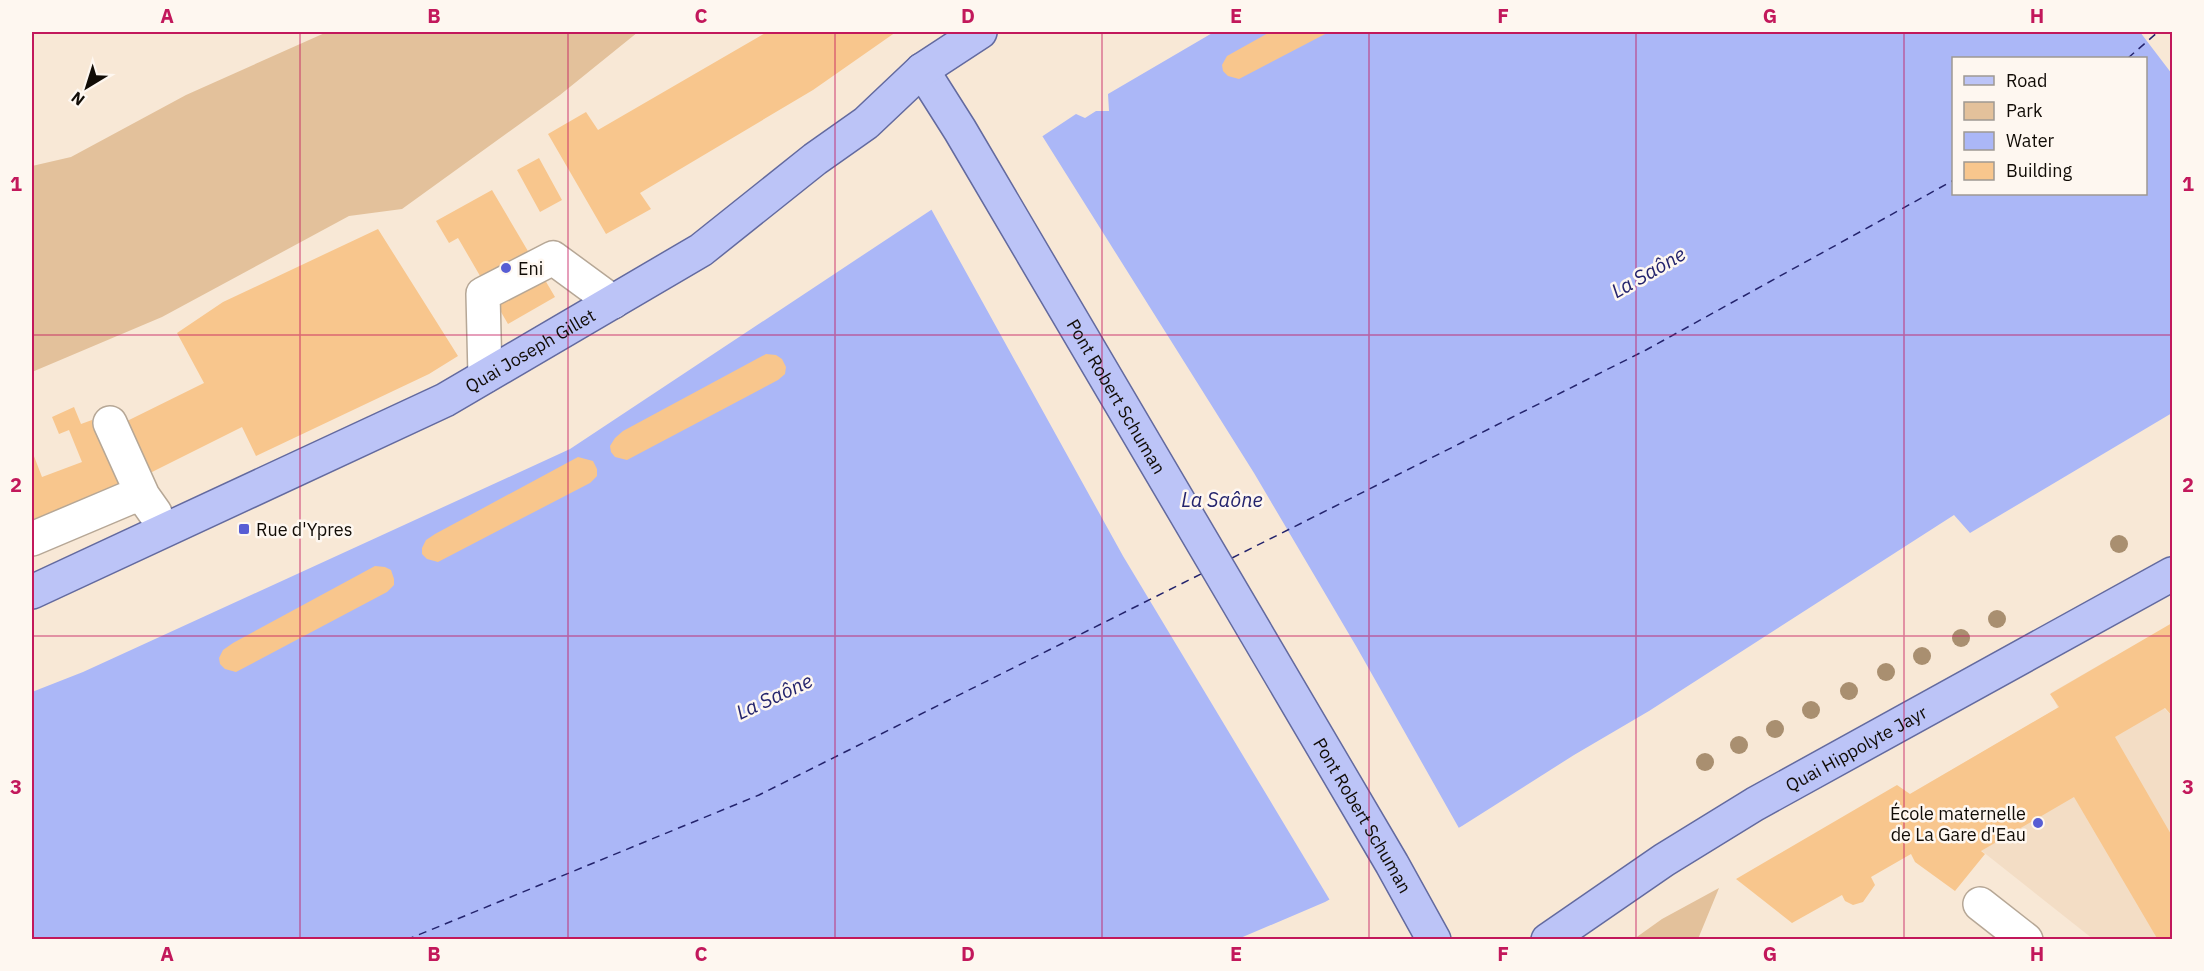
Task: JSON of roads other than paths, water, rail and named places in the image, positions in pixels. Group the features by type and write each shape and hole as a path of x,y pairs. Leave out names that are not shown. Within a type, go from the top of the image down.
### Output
{"main road":[{"name":"Quai Joseph Gillet","path":"32,592 445,400 613,302 701,250 815,159 867,123 922,70 980,32"},
{"name":"Pont Robert Schuman","path":"922,70 960,130 1434,939"},
{"name":"Quai Hippolyte Jayr","path":"1548,939 1664,860 1755,804 2172,574"}],"street":[{"path":"485,376 483,294 552,258 613,302"},
{"path":"110,423 143,496 151,505 164,530"},
{"path":"32,539 129,498 143,496"},
{"path":"1980,904 2026,939"}],"water":[{"name":"La Saône","path":"1214,32 2172,32 2172,413 1970,533 1954,515 1649,711 1574,755 1462,826 1325,902 1238,939 32,940 32,692 83,672 570,449 1076,114 1085,118 1096,111 1109,111 1108,94"}],"place":[{"name":"Eni","path":"506,268"},
{"name":"Rue d'Ypres","path":"244,529"},
{"name":"École maternelle de La Gare d'Eau","path":"2038,823"}]}
